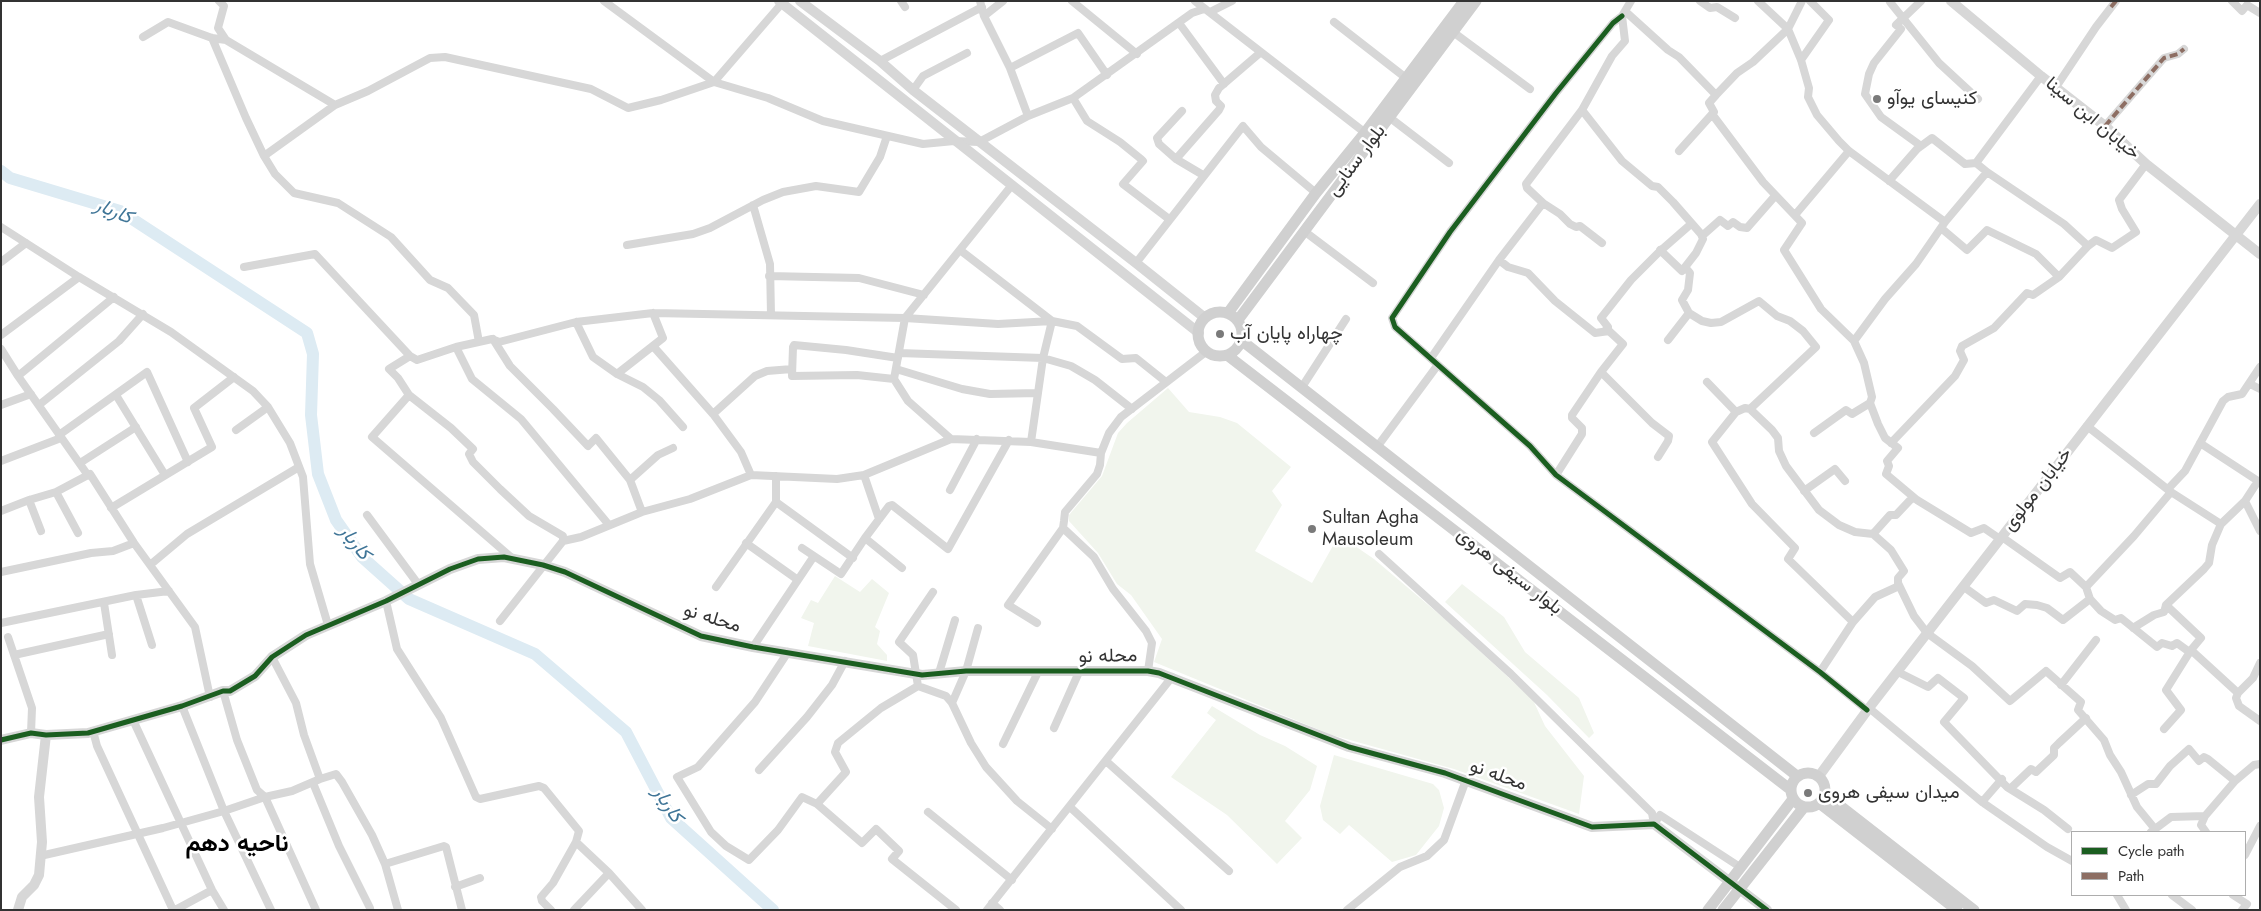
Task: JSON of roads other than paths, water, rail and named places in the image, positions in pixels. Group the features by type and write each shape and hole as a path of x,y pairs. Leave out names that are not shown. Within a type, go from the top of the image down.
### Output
{"main road":[{"name":"بلوار سنایی","path":"1233,317 1304,231 1406,78 1464,1"},
{"name":"بلوار سنایی","path":"1233,317 1316,193 1369,135 1389,117 1476,1"},
{"path":"1216,312 1233,317 1242,333 1241,340 1233,351 1227,354 1213,354 1207,351 1202,346 1198,333 1205,318 1216,312"},
{"name":"بلوار سیفی هروی","path":"1241,340 1797,776"},
{"name":"بلوار سیفی هروی","path":"1227,354 1611,650 1792,794"},
{"path":"1403,490 1414,476"},
{"path":"1611,650 1620,638"},
{"path":"1723,910 1740,868 1792,794 1792,784 1797,776 1806,773 1819,776 1825,786 1822,799 1815,806 1804,806 1792,794"},
{"path":"1822,799 1956,910"},
{"path":"1822,799 1974,910"},
{"path":"1708,910 1734,885 1804,806"}],"street":[{"path":"219,1 224,6 218,28 226,40"},
{"path":"604,1 714,82 768,98 823,121 923,144 954,141 979,142 1028,116 1073,98 1107,76 1192,13 1232,1"},
{"path":"800,1 880,60 913,90 1205,318"},
{"path":"984,16 1003,1"},
{"path":"1072,1 1137,54"},
{"path":"1195,1 1369,135"},
{"path":"1631,1 1624,14 1613,23 1518,142 1450,232 1392,318 1395,327 1530,446 1556,475 1820,672 1982,802 2071,860"},
{"path":"1700,1 1710,8 1717,7 1735,18"},
{"path":"1758,1 1788,29 1801,60 1809,88 1808,97 1818,115 1849,151 1943,225 1967,250 1987,230 2036,254 2059,277"},
{"path":"1679,151 1715,110 1709,103 1737,73 1753,62 1788,29 1802,1"},
{"path":"1801,60 1829,20 1810,1"},
{"path":"1921,1 1896,25 1901,29 1874,63 1869,74 1865,94 1881,116 1921,146"},
{"name":"خیابان ابن سینا","path":"1951,1 2041,76 2105,126 2146,164 2260,254"},
{"path":"2056,87 2114,4 2103,1"},
{"path":"2232,1 2242,11 2247,5 2260,13"},
{"path":"264,156 335,105 368,91 430,58 445,57 591,89 628,108 714,82 782,2 954,141 1198,333"},
{"path":"1890,2 1939,63 1978,99"},
{"path":"880,60 981,4 984,16 1010,68 1028,116"},
{"path":"1624,14 1679,57 1716,96"},
{"path":"1602,243 1580,226 1576,227 1570,224 1560,214 1543,203 1527,188 1526,184 1582,110 1612,56 1625,41 1624,14"},
{"path":"143,37 168,22 212,38 226,40 335,105"},
{"path":"1334,22 1406,78"},
{"path":"1179,23 1224,84"},
{"path":"1453,32 1530,89"},
{"path":"1010,68 1078,33 1107,76"},
{"path":"212,38 264,156 275,174 294,193 338,203 391,238 430,280 448,288 474,315 480,342"},
{"path":"2105,126 2164,58 2178,54 2184,49"},
{"path":"1176,159 1219,110 1221,106 1216,101 1215,95 1224,84 1261,52"},
{"path":"913,90 923,76 967,53"},
{"path":"1976,163 2041,76"},
{"path":"1073,98 1087,121 1120,142 1143,161 1123,184 1169,219"},
{"path":"1582,110 1622,161 1652,186 1658,187 1702,236 1702,244 1682,270 1679,270 1660,250"},
{"path":"1182,111 1157,138 1160,146 1176,159 1203,175"},
{"path":"1712,114 1802,226 1786,244 1784,250 1799,270 1821,309 1854,341 1866,372 1872,397 1870,403 1852,414 1846,410 1814,433"},
{"path":"1389,117 1449,163"},
{"path":"1136,263 1243,126 1261,147 1316,193"},
{"path":"627,245 701,231 783,192 816,186 859,192 880,157 887,136"},
{"path":"1889,181 1921,146 1932,138 1965,164 1976,163 2064,224 2088,246"},
{"path":"1795,215 1849,151"},
{"path":"1891,443 1955,376 1964,360 1960,351 1962,346 1994,328 2028,293 2033,295 2059,277 2096,240 2112,248 2136,232 2122,209 2119,200 2146,164"},
{"path":"1854,341 1885,299 1916,264 1943,225 1987,172"},
{"path":"951,440 926,415 914,408 894,379 905,318 1012,185"},
{"path":"1702,236 1720,220 1728,226 1733,222 1740,227 1747,228 1776,196"},
{"path":"1431,358 1499,260 1543,203"},
{"name":"خیابان مولوی","path":"1819,776 1868,709 2234,235 2260,204"},
{"path":"754,205 770,264 771,315"},
{"path":"1605,331 1608,327 1601,318 1631,280 1660,250 1691,224"},
{"path":"1,227 79,277 143,314 253,391 268,407 290,443 303,477 310,564 328,625"},
{"path":"1304,231 1373,283"},
{"path":"1,262 26,243"},
{"path":"960,250 1052,321"},
{"path":"1111,264 1121,251"},
{"path":"244,267 315,254 410,356 417,360 456,347 492,339 499,342 576,322 653,313 905,318 998,324 1052,321 1077,326 1122,359 1136,358 1166,382"},
{"path":"1499,260 1508,267 1528,273 1555,301 1595,333 1609,331 1623,344 1601,372 1572,415 1572,418 1582,428 1582,434 1556,475"},
{"path":"1685,266 1690,273 1688,290 1682,300 1689,313 1702,321 1711,323 1721,322 1759,300 1777,316 1790,321 1816,347 1750,409"},
{"path":"769,276 859,278 924,294"},
{"path":"1,335 79,277"},
{"path":"18,376 114,297"},
{"path":"618,374 663,338 653,313"},
{"path":"1668,340 1689,313"},
{"path":"39,405 119,341 143,314"},
{"path":"1302,388 1346,319"},
{"path":"1031,442 1043,358 1052,321"},
{"path":"576,322 593,357 618,374 643,387 659,400 683,427"},
{"path":"492,339 510,366 588,446 596,438 630,480 642,512"},
{"path":"894,379 857,374 792,376 794,345 899,355 1043,358 1071,366 1095,380 1132,408"},
{"path":"653,346 713,414 741,452 751,475"},
{"path":"456,347 472,379 521,419 609,525"},
{"path":"2,351 60,437 87,474 90,474 134,543 195,627 210,697"},
{"path":"1037,623 1008,605 1063,528 1066,512 1097,474 1101,453 1109,433 1132,408 1207,351"},
{"path":"410,356 389,369 398,378 409,395 451,428 473,449 469,454 473,462 500,489 529,516 563,536 563,541"},
{"path":"1377,447 1437,366"},
{"path":"2086,587 2134,536 2185,471 2223,401 2228,397 2242,394 2260,367"},
{"path":"713,414 755,376 767,371 792,369"},
{"path":"896,369 962,390 990,394 1038,393"},
{"path":"1,461 60,437 147,372 188,462"},
{"path":"1601,372 1652,424 1669,436 1658,457"},
{"path":"111,508 212,447 194,408 234,377"},
{"path":"1707,382 1736,412"},
{"path":"2250,384 2260,389"},
{"path":"1,405 32,394"},
{"path":"116,394 165,475"},
{"path":"409,395 372,437 514,559"},
{"path":"1870,403 1885,438 1898,448 1887,462 1889,466 1886,474 1913,497 1971,533 1984,528 2060,578 2070,572 2086,587 2090,599 2101,611 2115,620 2121,618 2157,646 2162,642 2172,646 2176,643 2188,651 2191,650 2238,693"},
{"path":"236,430 268,407"},
{"path":"1854,622 1788,559 1795,548 1752,504 1712,442 1736,412 1745,408 1750,409 1772,430 1778,438 1779,451 1786,466 1819,510 1840,525 1855,532 1873,534 1891,550 1904,570 1903,574 1898,578 1899,586 1914,616 1927,633 1972,666 2010,701 2046,671 2081,702 2078,710 2104,740 2110,756 2121,772 2137,807 2153,830 2171,817 2205,816"},
{"path":"2087,426 2170,490 2221,524"},
{"path":"80,463 136,427"},
{"path":"950,490 978,439"},
{"path":"500,621 563,541 581,538 642,512 690,499 751,475 837,479 864,475 951,440 1009,440 1101,453"},
{"path":"802,548 841,574 865,538 891,505 945,548 950,548 1009,440"},
{"path":"2134,628 2154,615 2164,612 2166,605 2209,563 2212,545 2221,524 2245,501 2258,481 2200,443"},
{"path":"630,480 658,455 673,448"},
{"path":"150,565 187,534 299,468"},
{"path":"1804,491 1835,469 1845,481"},
{"path":"1,512 28,500 56,492 90,474"},
{"path":"864,475 879,519"},
{"path":"716,586 776,502 776,476"},
{"path":"56,492 78,533"},
{"path":"1873,534 1890,515 1896,515 1913,497"},
{"path":"28,500 41,531"},
{"path":"2245,501 2260,531"},
{"path":"776,502 853,558"},
{"path":"367,514 418,584"},
{"path":"1063,528 1094,557 1113,589 1146,631 1152,643 1148,671"},
{"path":"865,538 902,568"},
{"path":"1,572 113,550 134,543"},
{"path":"746,543 798,580"},
{"path":"1379,554 1511,674 1652,813 1654,824 1767,910"},
{"path":"753,647 814,556"},
{"name":"محله نو","path":"30,733 46,735 93,731 182,706 223,691 230,691 255,676 272,657 306,634 387,600 418,584 478,558 504,557 543,565 565,572 701,636 753,647 916,674 966,671 1148,671 1172,677 1264,716 1349,748 1466,780 1592,826 1654,824"},
{"path":"1820,672 1854,622 1875,597 1899,586"},
{"path":"1964,586 1986,603 1994,600 2017,611 2025,604 2037,604 2047,608 2063,620 2090,599"},
{"path":"1,623 136,595 169,591"},
{"path":"918,686 913,655 899,642 933,592"},
{"path":"136,595 152,645"},
{"path":"387,600 397,649 441,718 476,797 480,799 539,786 544,788 579,832 576,842 553,883 541,896 542,901 551,910"},
{"path":"104,603 112,654"},
{"path":"2164,728 2181,710 2166,690 2191,650 2201,638 2166,605"},
{"path":"939,673 955,620"},
{"path":"952,703 966,671 978,628"},
{"path":"14,655 109,634"},
{"path":"1,740 30,733 32,708 8,637"},
{"path":"2061,684 2096,640"},
{"path":"788,652 755,702 698,767 678,777 711,832 726,846 749,860 778,830 802,797 817,804 862,843 876,829 899,851 892,860 956,910"},
{"path":"272,657 296,703 316,781 339,846 370,908"},
{"path":"759,770 832,686 845,661"},
{"path":"2260,663 2252,678 2238,693 2236,698 2239,706 2260,721"},
{"path":"1003,744 1038,672"},
{"path":"1054,728 1079,672"},
{"path":"1898,672 1928,687 1938,678 1964,698 1944,722 2010,789 2044,810 2068,829"},
{"path":"1000,910 989,906 1012,880 1172,677"},
{"path":"817,804 846,772 835,752 838,743 881,708 918,686"},
{"path":"918,686 946,696 952,703 971,743 986,767 1016,801 1052,829"},
{"path":"223,691 244,757 258,790 265,797 316,910"},
{"path":"182,706 224,811 271,910"},
{"path":"2010,789 2030,770 2036,772 2054,755 2054,748 2086,718"},
{"path":"133,720 212,890 224,910"},
{"path":"93,731 97,746 174,910 212,890"},
{"path":"18,910 22,897 34,886 39,875 39,797 46,735"},
{"path":"2131,795 2148,784 2156,784 2170,766 2189,749 2199,761 2204,757 2208,759 2235,781"},
{"path":"1106,761 1230,871"},
{"path":"2205,831 2201,825 2205,816 2235,781 2254,765 2260,764"},
{"path":"40,856 182,823 265,797 292,791 336,774 372,835 385,864 398,910"},
{"path":"1982,802 2002,779"},
{"path":"1347,910 1400,866 1427,856 1444,840 1466,780"},
{"path":"1070,807 1181,910"},
{"path":"928,812 1012,880"},
{"path":"1654,824 1660,815 1740,868"},
{"path":"2246,853 2260,826"},
{"path":"576,842 609,872 642,910"},
{"path":"385,864 444,846 447,849 462,910"},
{"path":"574,910 609,872"},
{"path":"455,887 480,878"},
{"path":"2118,896 2126,910"},
{"path":"2173,896 2192,910"},
{"path":"2235,896 2247,904 2242,910"}],"waterway":[{"name":"کاربار","path":"1,171 10,178 120,211 307,333 313,354 311,415 318,474 336,520 362,557 409,599 535,654 626,732 671,818 773,910"}],"place":[{"name":"کنیسای یوآو","path":"1877,99"},
{"name":"چهاراه پایان آب","path":"1220,334"},
{"name":"Sultan Agha Mausoleum","path":"1312,529"},
{"name":"میدان سیفی هروی","path":"1808,793"}],"district":[{"name":"ناحیه دهم","path":"237,845"}]}
